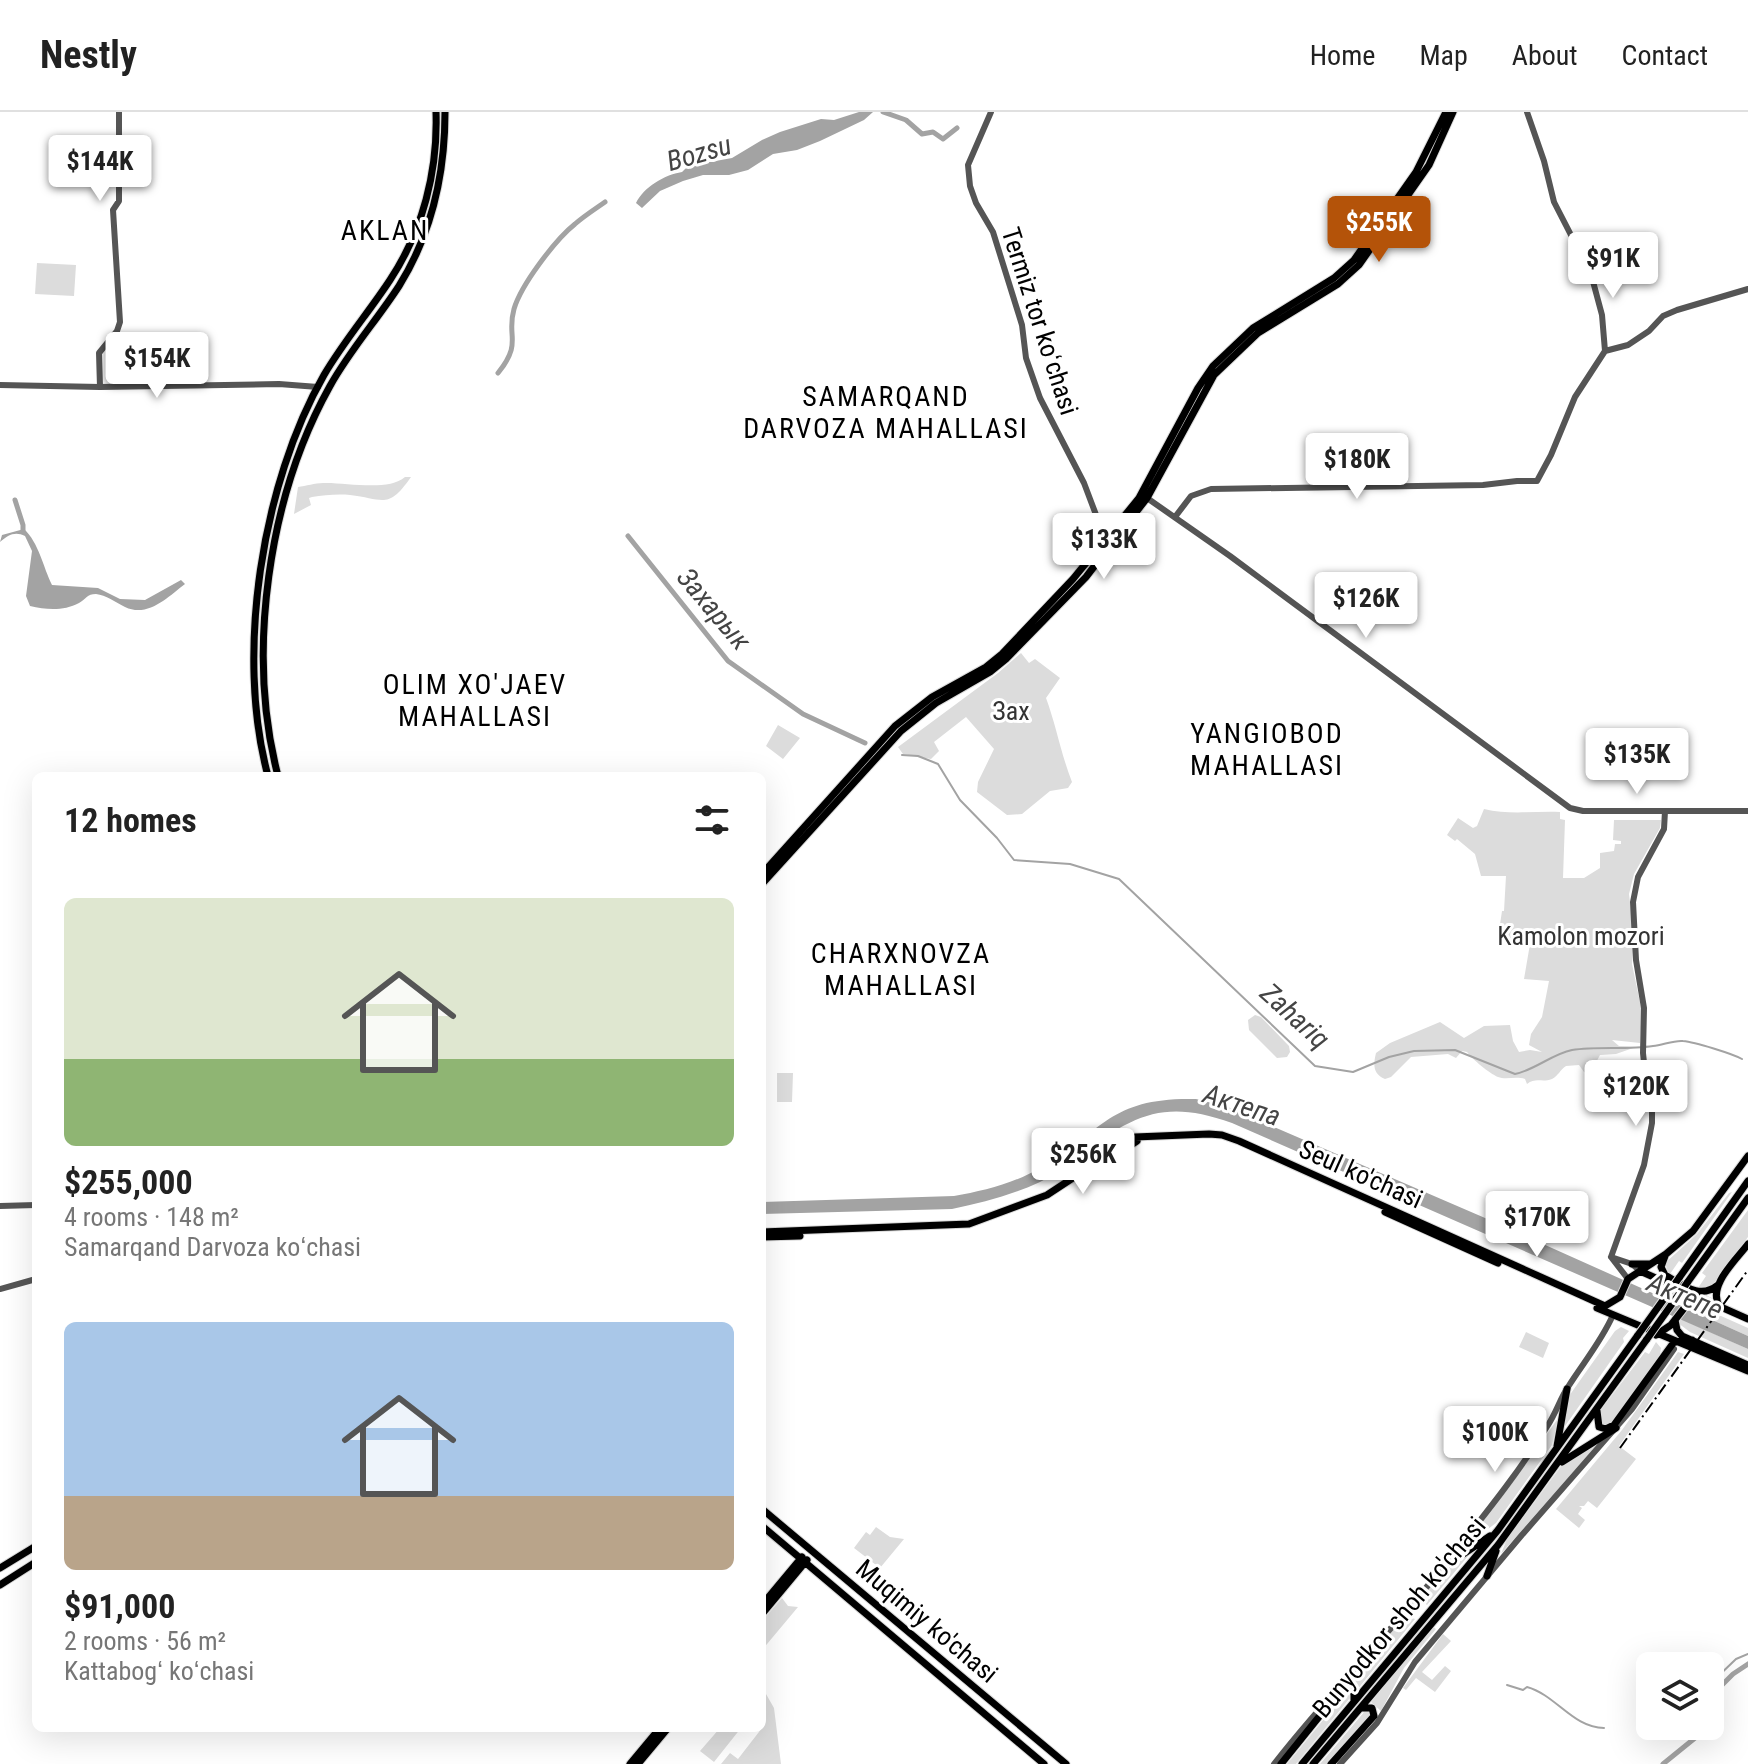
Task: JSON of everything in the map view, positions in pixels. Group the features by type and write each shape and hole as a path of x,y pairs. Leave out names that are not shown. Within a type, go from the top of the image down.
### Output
{"main road":[{"path":"267,772 256,699 265,541 277,484 297,430 318,387 344,343 399,267 420,219 434,161 436,112"},
{"path":"277,772 264,681 263,594 288,487 302,443 329,388 407,271 429,223 442,169 445,112"},
{"path":"766,870 915,708 986,667 1002,654 1111,541 1147,498 1214,375 1258,333 1351,273 1414,182 1446,112"},
{"path":"1111,541 1139,498 1213,366 1253,328 1347,268 1433,158 1453,112"},
{"path":"420,219 423,225 429,223"},
{"path":"399,267 405,266 407,271"},
{"path":"277,484 282,489 288,487"},
{"path":"766,879 879,748"},
{"path":"265,762 274,760"},
{"name":"Seul ko'chasi","path":"766,1234 939,1232 970,1228 1029,1209 1049,1199 1135,1142 1208,1138 1230,1142 1597,1304 1608,1306 1619,1300"},
{"path":"1609,1317 1628,1279 1666,1254 1696,1227 1748,1156"},
{"path":"1734,1178 1748,1164"},
{"name":"Bunyodkor shoh ko'chasi","path":"1357,1705 1498,1545 1557,1466 1647,1339 1748,1181"},
{"name":"Bunyodkor shoh ko'chasi","path":"1313,1764 1498,1530 1638,1335 1748,1198"},
{"name":"Seul ko'chasi","path":"1450,1238 1609,1317 1622,1319 1674,1345"},
{"path":"1666,1254 1661,1267 1665,1275 1701,1292 1711,1291 1748,1244"},
{"path":"1632,1264 1654,1262"},
{"path":"1640,1271 1690,1299 1748,1321"},
{"path":"1718,1285 1715,1297 1721,1309"},
{"path":"1690,1299 1748,1321"},
{"path":"1666,1354 1664,1345 1656,1335 1675,1320 1690,1299"},
{"path":"1619,1300 1622,1319"},
{"path":"1675,1320 1679,1333 1691,1343 1748,1371"},
{"path":"1598,1406 1596,1419 1599,1427 1604,1429 1614,1425 1674,1345 1675,1320"},
{"path":"1674,1345 1691,1343 1748,1365"},
{"path":"1557,1449 1567,1389"},
{"path":"1557,1466 1619,1426"},
{"name":"Muqimiy ko'chasi","path":"766,1512 1066,1764"},
{"name":"Muqimiy ko'chasi","path":"766,1529 1044,1764"},
{"path":"1441,1569 1498,1530"},
{"path":"1487,1576 1498,1545"},
{"path":"0,1568 32,1548"},
{"path":"766,1601 811,1551"},
{"path":"766,1609 803,1560"},
{"path":"0,1585 32,1565"},
{"path":"874,1621 877,1614 883,1611"},
{"path":"964,1697 971,1693 973,1686"},
{"path":"1281,1764 1339,1692 1347,1689 1353,1691 1357,1705 1372,1708 1374,1716 1331,1764"},
{"name":"Bunyodkor shoh ko'chasi","path":"1302,1764 1337,1730"},
{"path":"635,1763 657,1732"},
{"path":"635,1763 664,1732"}],"street":[{"path":"100,387 99,353 117,331 120,322 113,210 119,201 119,112"},
{"name":"Termiz tor koʻchasi","path":"991,112 968,165 970,186 993,232 1022,325 1026,358 1040,398 1084,483 1101,528 1111,541"},
{"path":"1175,517 1191,496 1211,489 1483,485 1537,481 1573,402 1605,351 1602,315 1591,274 1554,202 1542,153 1527,112"},
{"path":"1605,351 1628,345 1649,331 1663,316 1748,289"},
{"path":"0,385 279,384 318,387"},
{"path":"1147,498 1568,807 1583,811 1748,811"},
{"path":"1611,1257 1644,1165 1650,1133 1652,1101 1643,1053 1644,1008 1636,960 1634,895 1640,872 1664,829 1665,811"},
{"path":"0,1206 32,1205"},
{"path":"1611,1257 1632,1264 1640,1271"},
{"path":"1611,1257 1628,1279"},
{"path":"0,1289 32,1280"},
{"path":"1274,1764 1337,1686 1441,1569 1535,1446 1609,1317"},
{"path":"1340,1764 1377,1723 1415,1662 1619,1426 1674,1345"}],"green space":[{"path":"37,263 76,265 74,296 35,294"},
{"path":"411,477 397,494 385,500 350,495 312,497 309,498 311,505 294,514 298,487 323,483 388,484"},
{"name":"Зах","path":"1021,653 1029,663 1035,659 1060,678 1046,698 1072,782 1068,788 1050,791 1022,814 1007,815 977,792 978,782 994,749 966,717 934,742 939,751 931,759 903,754 898,747"},
{"path":"778,725 800,738 783,759 766,746"},
{"name":"Kamolon mozori","path":"1484,809 1560,812 1560,819 1565,820 1563,878 1584,878 1600,868 1600,853 1614,851 1615,844 1621,844 1621,841 1613,840 1614,820 1661,820 1660,828 1634,874 1629,894 1634,935 1632,964 1642,1012 1640,1043 1612,1040 1619,1046 1636,1047 1616,1054 1600,1055 1590,1074 1579,1065 1566,1066 1552,1079 1527,1084 1525,1079 1498,1077 1462,1051 1456,1058 1448,1054 1411,1057 1385,1079 1375,1069 1376,1053 1390,1043 1440,1022 1464,1038 1484,1026 1510,1025 1519,1052 1542,1052 1529,1045 1531,1034 1542,1017 1549,981 1524,979 1530,944 1502,937 1499,931 1504,911 1506,876 1481,876 1475,854 1447,835 1458,818 1473,828 1477,826"},
{"path":"1255,1015 1261,1017 1289,1046 1287,1057 1277,1058 1249,1030 1248,1020"},
{"path":"777,1073 793,1073 792,1102 777,1102"},
{"path":"1732,1192 1682,1263 1679,1261 1670,1274 1665,1263 1697,1234"},
{"path":"1748,1210 1748,1237 1714,1283 1708,1288 1698,1288 1706,1276 1702,1273"},
{"path":"1694,1304 1748,1328 1748,1336 1690,1310"},
{"path":"1681,1319 1748,1349 1748,1358 1690,1332 1678,1323"},
{"path":"1621,1327 1629,1331 1623,1338 1624,1342 1563,1429 1569,1396"},
{"path":"1526,1332 1549,1343 1543,1358 1519,1347"},
{"path":"1656,1342 1661,1348 1659,1360 1616,1420 1606,1426 1601,1424 1600,1411"},
{"path":"1678,1352 1684,1354 1619,1446 1636,1459 1597,1508 1588,1501 1584,1506 1579,1506 1582,1508 1578,1514 1585,1520 1579,1528 1556,1509 1622,1430"},
{"path":"1559,1417 1552,1445 1496,1523 1456,1553 1507,1490"},
{"path":"1601,1440 1501,1554 1507,1539 1562,1465"},
{"path":"876,1527 890,1537 904,1539 880,1568 854,1548 866,1532 870,1535"},
{"path":"1474,1549 1427,1605 1419,1598 1436,1577"},
{"path":"782,1598 788,1606 798,1607 766,1645 766,1616"},
{"path":"1404,1615 1415,1619 1357,1690 1350,1684 1343,1684"},
{"path":"1433,1627 1436,1629 1404,1668 1381,1711 1371,1702"},
{"path":"1443,1634 1451,1641 1422,1672 1432,1680 1445,1666 1451,1671 1435,1692 1416,1678 1406,1690 1403,1688"},
{"path":"1346,1692 1350,1698 1296,1764 1287,1764"},
{"path":"766,1694 774,1708 781,1764 721,1764 730,1753 738,1759 759,1732 766,1732"},
{"path":"1365,1711 1370,1711 1372,1716 1327,1764 1320,1764"},
{"path":"717,1732 738,1732 714,1762 700,1751"}],"shaded area":[{"path":"859,112 873,112 864,120 820,141 797,150 773,154 748,170 729,175 703,175 660,191 642,208 636,203 655,183 682,172 688,166 732,158 780,132 821,119 834,120"},
{"path":"24,529 37,548 52,585 98,588 120,599 145,600 181,580 185,584 165,600 142,610 133,610 96,594 61,609 30,606 26,596 32,551 25,536 12,534 0,542 2,535"},
{"name":"Актепа","path":"1196,1099 1228,1107 1748,1336 1748,1349 1232,1123 1188,1112 1152,1114 1135,1120 1040,1182 974,1204 952,1209 766,1214 766,1202 954,1196 988,1189 1042,1167 1127,1109 1168,1100"}],"waterway":[{"path":"883,112 906,120 922,134 933,132 943,139 957,128"},
{"name":"Bozsu","path":"498,373 512,347 514,309 531,276 567,231 605,202"},
{"path":"15,500 23,531"},
{"name":"Захарык","path":"628,536 728,661 803,714 865,743"},
{"name":"Zahariq","path":"902,755 918,756 938,764 960,800 1014,860 1070,864 1119,879 1315,1066 1353,1072 1389,1057 1414,1051 1455,1050 1515,1074 1572,1050 1643,1047 1680,1041 1742,1059"},
{"path":"1724,1671 1736,1659 1748,1654"},
{"path":"1724,1683 1748,1664"},
{"path":"1507,1685 1537,1691 1583,1723 1604,1728"},
{"path":"1663,1764 1693,1740"}],"railway":[{"path":"1620,1448 1748,1270"}],"district":[{"name":"AKLAN","path":"385,230"},
{"name":"SAMARQAND DARVOZA MAHALLASI","path":"886,412"},
{"name":"OLIM XO'JAEV MAHALLASI","path":"475,700"},
{"name":"YANGIOBOD MAHALLASI","path":"1267,749"},
{"name":"CHARXNOVZA MAHALLASI","path":"901,969"}],"water label":[{"name":"Актепе","path":"1685,1296"}]}
